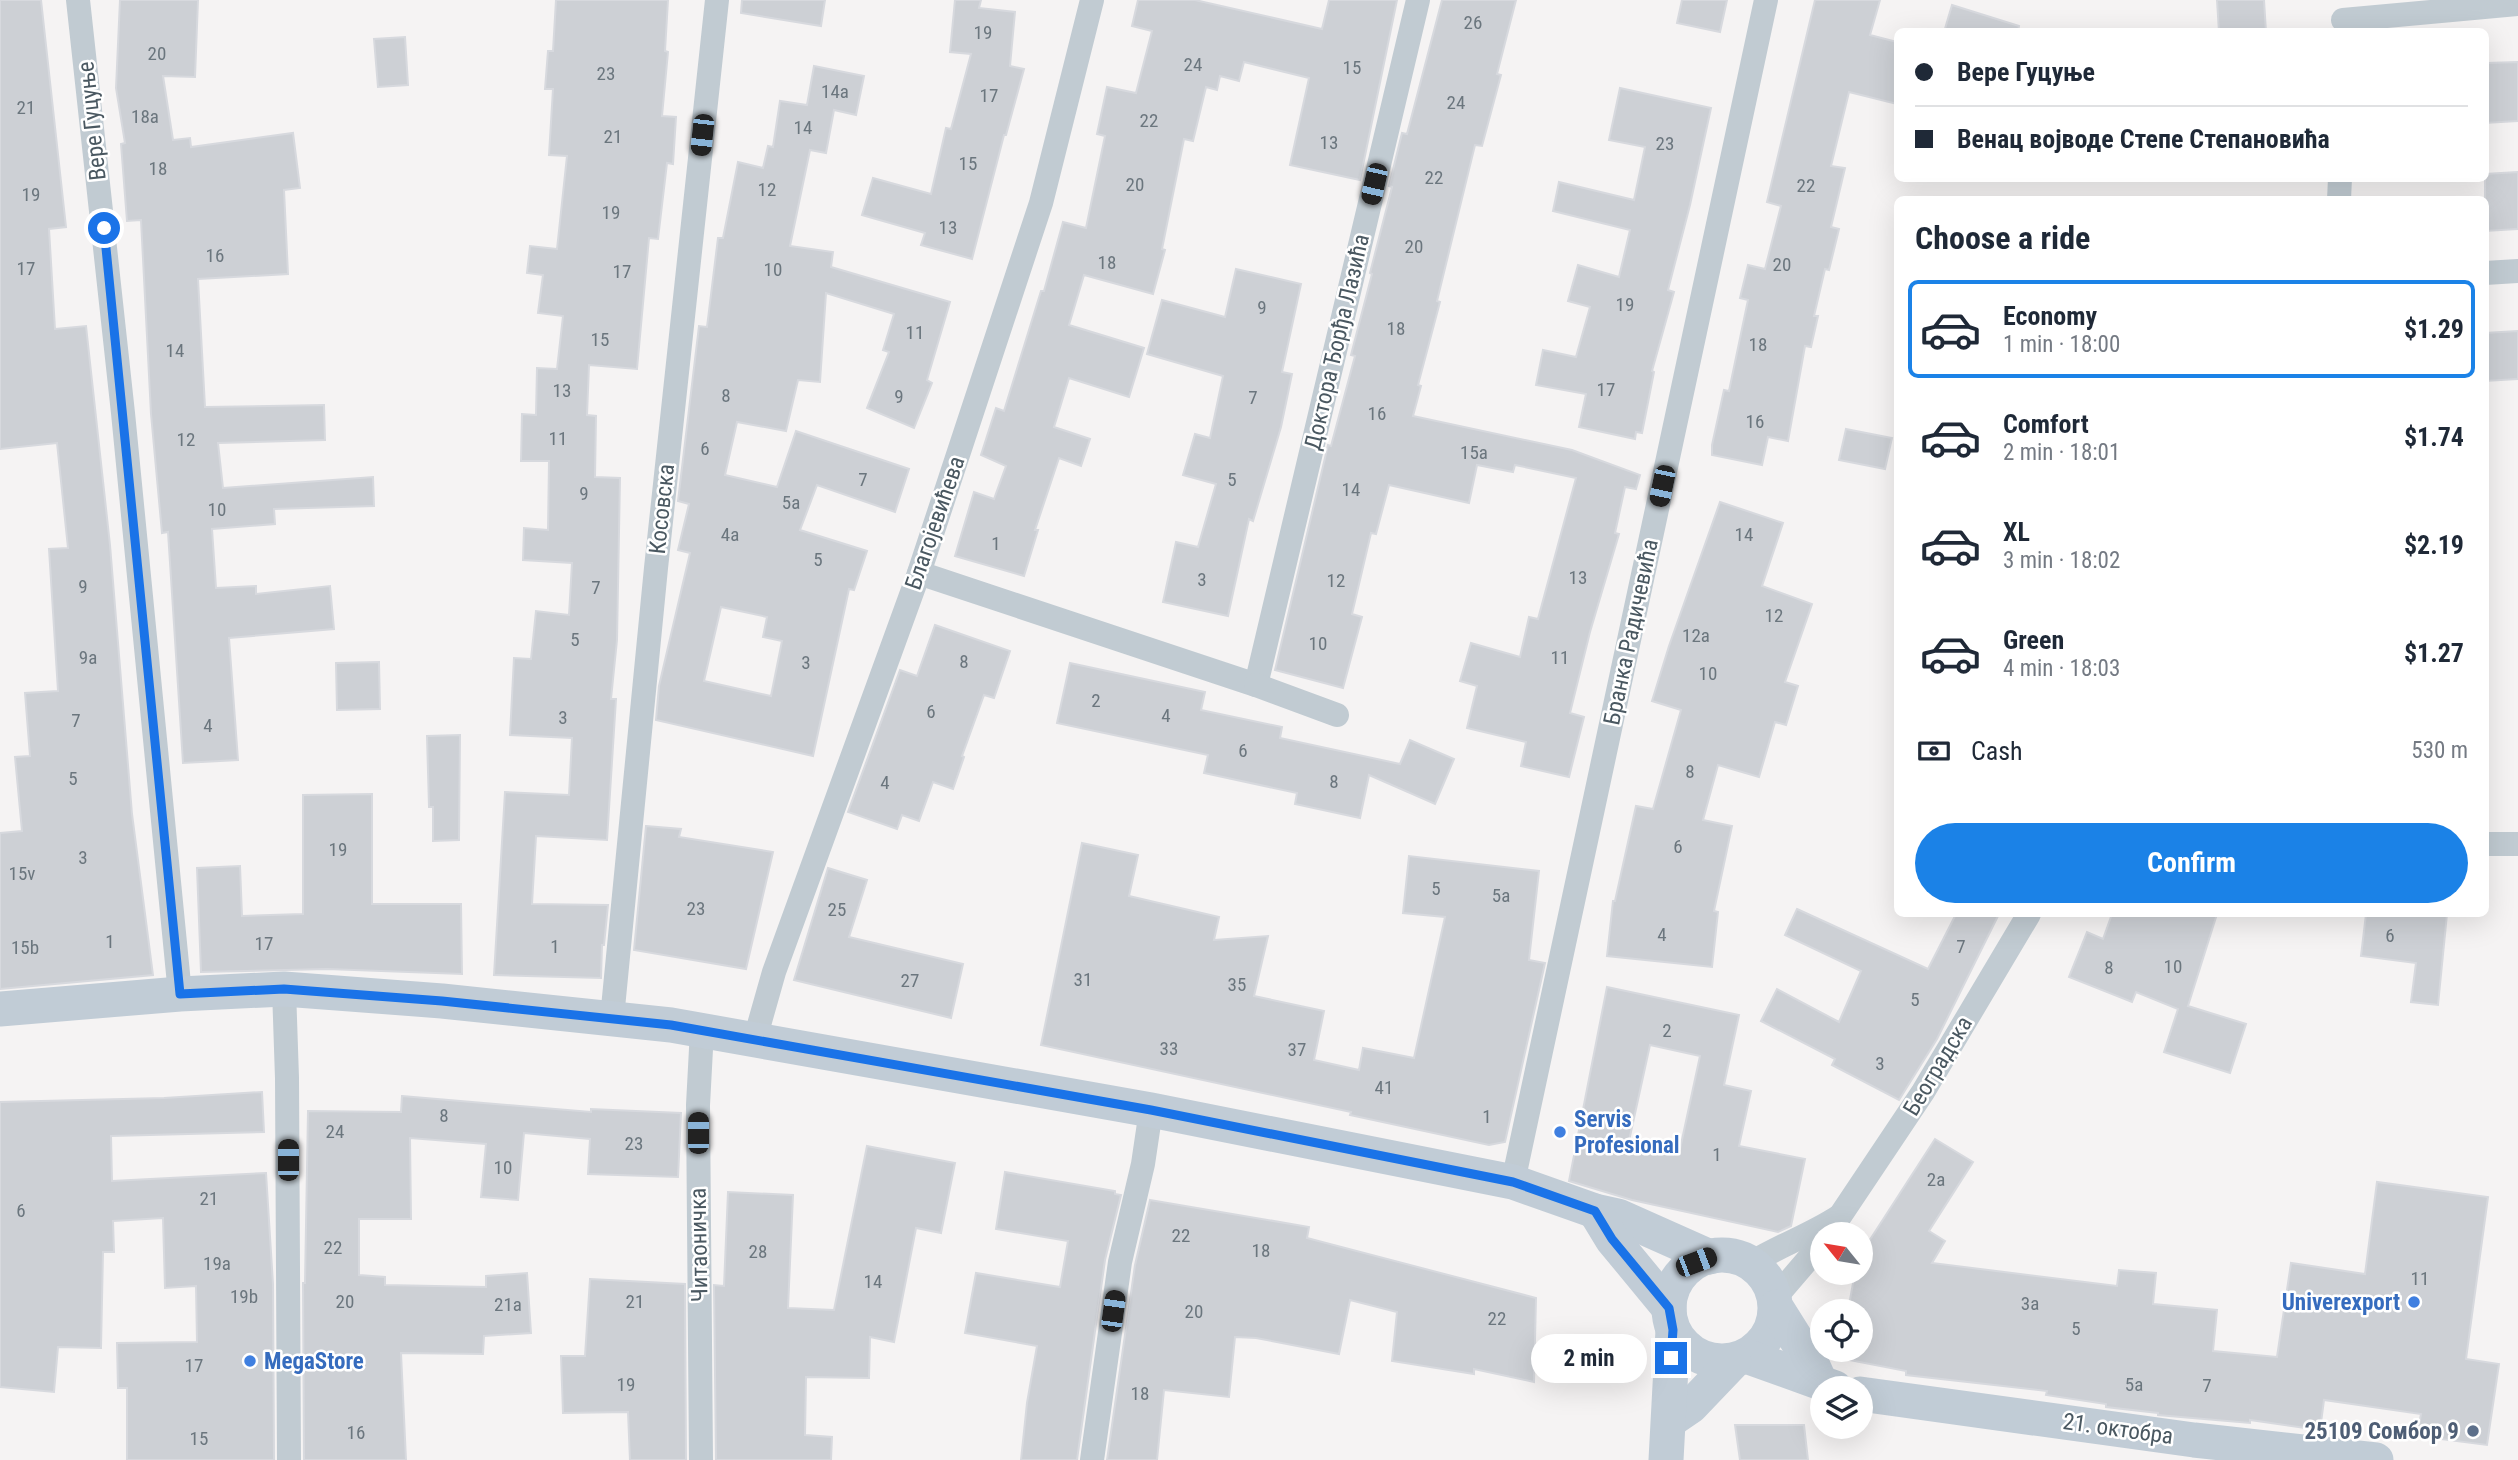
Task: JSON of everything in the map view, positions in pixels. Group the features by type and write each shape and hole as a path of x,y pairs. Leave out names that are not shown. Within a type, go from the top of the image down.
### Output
{"main road":[{"path":"0,1009 180,994 284,989 442,1001 702,1030 1151,1110 1513,1182 1628,1220 1710,1256"},
{"path":"1595,1211 1612,1239 1671,1319 1679,1340 1697,1356 1709,1360 1740,1359 1810,1380"},
{"path":"1666,1460 1671,1319 1676,1282 1696,1262 1710,1256 1738,1257 1762,1272 1770,1285 1775,1302 1821,1376"},
{"path":"1669,1421 1691,1406 1740,1359 1758,1348 1768,1336 1774,1322 1775,1302"},
{"name":"21. октобра","path":"1873,1396 2194,1440 2376,1460"}],"street":[{"name":"Вере Гуцуње","path":"78,0 122,399 180,994"},
{"name":"Косовска","path":"612,1018 654,582 717,0"},
{"name":"Благојевићева","path":"755,1039 774,972 919,573 1041,203 1092,0"},
{"name":"Доктора Ђорђа Лазића","path":"1256,685 1418,0"},
{"name":"Бранка Радичевића","path":"1513,1182 1766,0"},
{"path":"2343,17 2518,4"},
{"path":"2489,273 2518,271"},
{"path":"919,573 1256,685 1337,715"},
{"path":"2489,844 2518,844"},
{"name":"Београдска","path":"1836,1222 1923,1092 2027,917"},
{"path":"284,989 289,1460"},
{"name":"Читаоничка","path":"701,1460 698,1105 702,1030"},
{"path":"1092,1460 1120,1262 1143,1164 1151,1110"},
{"name":"Београдска","path":"1751,1263 1772,1250 1810,1234"},
{"path":"1775,1302 1810,1258"}],"building":[{"path":"0,0 41,0 66,227 49,229 55,329 86,326 110,545 132,814 153,975 0,989 0,833 22,831 15,757 30,756 25,693 58,691 49,549 68,548 57,443 0,449"},
{"path":"120,0 198,0 195,77 163,76 173,140 190,138 191,147 293,133 300,188 284,190 288,274 198,279 205,407 324,405 325,440 218,443 223,488 373,477 374,506 274,509 275,524 212,529 216,588 256,586 256,594 330,586 334,629 229,638 238,760 183,763 168,532 162,533 151,414 141,220 127,221 121,144 125,143 116,88"},
{"path":"556,0 668,0 665,51 668,52 662,116 676,117 673,164 667,163 658,239 649,238 637,369 589,365 587,415 596,416 595,477 620,478 617,640 611,699 616,699 607,840 536,836 532,904 608,905 602,945 601,978 494,975 505,792 569,795 572,738 510,735 514,658 531,659 536,611 569,615 572,563 523,560 524,528 548,530 549,461 521,461 522,414 536,415 537,368 557,369 563,316 538,313 543,275 527,273 530,246 557,249 567,156 549,155 553,89 545,89 548,51 553,51"},
{"path":"742,0 825,0 821,26 741,13"},
{"path":"955,0 981,0 979,8 1015,12 1010,66 1024,69 972,259 921,245 925,233 862,215 873,178 931,194 946,128 951,129 971,54 950,52"},
{"path":"1138,0 1195,0 1322,29 1329,0 1397,0 1360,180 1290,165 1309,78 1244,62 1239,81 1220,76 1217,90 1206,87 1193,141 1184,139 1162,249 1165,250 1153,294 1084,275 1069,325 1144,348 1129,397 1069,378 1054,427 1090,439 1081,466 1059,458 1035,530 1038,530 1024,576 955,556 974,492 994,499 1006,466 981,455 996,408 1004,411 1041,291 1044,291 1063,222 1086,228 1105,136 1097,134 1107,87 1136,93 1152,31 1132,26"},
{"path":"1442,0 1516,0 1497,74 1501,75 1482,146 1475,145 1437,301 1440,302 1418,385 1421,386 1413,416 1572,450 1640,475 1636,489 1625,487 1615,533 1619,534 1570,713 1584,717 1569,777 1521,766 1526,742 1467,728 1477,686 1460,681 1471,643 1520,657 1529,617 1538,619 1576,478 1515,465 1513,472 1477,465 1469,503 1389,485 1376,534 1371,533 1352,614 1362,617 1343,688 1275,670 1328,445 1331,446 1355,356 1351,355 1392,187 1389,186 1402,133 1407,134"},
{"path":"1682,0 1727,0 1720,32 1677,23"},
{"path":"1815,0 1880,0 1870,35 1894,41 1894,103 1849,92 1831,166 1845,168 1831,227 1839,229 1829,270 1825,269 1814,316 1818,316 1811,347 1805,346 1788,441 1768,437 1762,465 1712,455 1712,445 1724,390 1729,391 1748,300 1740,298 1748,265 1765,269 1781,206 1767,202"},
{"path":"2217,0 2264,0 2266,28 2219,28"},
{"path":"1952,5 2019,26 2019,28 1945,28"},
{"path":"405,37 408,85 378,87 374,39"},
{"path":"2518,62 2518,121 2489,123 2489,63"},
{"path":"814,66 864,76 856,115 834,110 826,153 810,150 790,246 833,252 831,267 950,302 927,380 932,383 914,428 867,408 889,352 883,350 894,314 826,293 820,382 798,380 786,431 737,422 725,475 777,487 796,431 909,469 895,512 817,485 800,530 867,551 854,590 849,589 813,756 656,720 659,686 690,553 678,550 689,504 678,501 699,326 707,327 718,238 723,238 738,162 763,168 768,146 773,147 780,101 807,105","holes":["721,607 767,617 763,637 782,641 771,696 704,681"]},
{"path":"1620,88 1711,108 1668,290 1674,292 1652,371 1654,372 1642,433 1636,432 1635,439 1579,427 1586,394 1536,385 1543,350 1576,357 1590,307 1568,301 1578,265 1619,277 1630,230 1553,211 1559,182 1634,200 1645,147 1609,140"},
{"path":"2518,172 2518,229 2489,231 2489,196 2485,196 2485,182 2489,182 2489,174"},
{"path":"1236,269 1301,284 1282,372 1292,374 1281,427 1253,521 1249,519 1228,616 1163,602 1176,542 1198,547 1216,484 1183,475 1195,434 1210,438 1223,376 1147,354 1162,300 1225,317"},
{"path":"2518,331 2518,379 2489,381 2489,333"},
{"path":"1846,429 1892,438 1885,469 1839,460"},
{"path":"1720,502 1783,523 1762,586 1812,604 1785,682 1798,686 1786,725 1775,722 1759,777 1718,765 1703,820 1732,826 1714,911 1718,912 1712,967 1607,956 1613,901 1636,806 1653,809 1681,710 1652,701"},
{"path":"935,625 1010,651 994,698 984,695 953,789 933,782 919,821 902,815 897,829 848,812 900,670 917,676"},
{"path":"379,662 380,709 337,710 336,663"},
{"path":"1070,663 1205,692 1201,710 1282,727 1280,738 1400,764 1410,740 1454,759 1435,804 1369,775 1360,818 1295,804 1297,793 1204,773 1208,755 1057,723"},
{"path":"460,735 459,840 433,841 427,736"},
{"path":"372,794 372,904 461,904 462,974 327,969 201,972 197,868 240,866 242,916 303,914 303,795"},
{"path":"646,826 681,829 679,837 773,852 746,969 634,950"},
{"path":"1082,843 1138,855 1129,896 1219,917 1214,940 1268,936 1254,996 1324,1011 1314,1060 1359,1070 1363,1048 1414,1058 1445,917 1403,913 1409,856 1539,871 1529,960 1545,963 1505,1142 1489,1145 1350,1115 1351,1112 1041,1045"},
{"path":"828,868 867,880 849,937 963,964 951,1018 794,980"},
{"path":"1797,909 1928,969 1954,917 1998,917 1937,1039 1899,1100 1832,1065 1835,1059 1761,1021 1777,989 1839,1022 1861,971 1785,935"},
{"path":"2111,917 2216,917 2188,1006 2246,1024 2230,1073 2164,1052 2178,1009 2136,992 2132,1002 2069,977 2087,932 2103,939"},
{"path":"2366,917 2447,917 2438,1005 2411,1002 2416,963 2361,956"},
{"path":"1607,987 1739,1015 1724,1085 1751,1091 1739,1146 1805,1159 1791,1226 1778,1232 1632,1200 1569,1181","holes":["1650,1045 1700,1056 1680,1149 1629,1141"]},
{"path":"262,1092 264,1132 111,1136 112,1181 266,1173 273,1284 274,1460 127,1460 127,1388 118,1388 117,1343 197,1342 196,1286 165,1288 163,1218 113,1221 114,1252 103,1252 101,1348 58,1347 54,1392 0,1387 0,1102 164,1098"},
{"path":"402,1096 591,1112 591,1109 681,1113 678,1177 588,1174 590,1139 524,1133 518,1200 481,1197 486,1144 410,1138 411,1219 359,1219 359,1275 385,1277 385,1285 486,1287 486,1276 527,1273 531,1333 484,1336 483,1354 401,1353 406,1460 304,1460 303,1283 308,1111 401,1112"},
{"path":"1935,1139 1973,1162 1929,1231 1945,1241 1932,1263 2117,1286 2119,1270 2156,1273 2153,1304 2217,1310 2213,1351 2277,1357 2291,1263 2365,1274 2377,1182 2488,1197 2466,1359 2499,1364 2487,1445 2417,1436 2421,1414 2324,1400 2320,1430 2250,1420 2250,1423 2158,1415 2046,1395 2047,1391 1906,1375 1906,1371 1860,1362 1873,1362 1873,1299 1850,1299 1853,1285 1873,1285 1873,1235"},
{"path":"867,1146 955,1163 941,1233 916,1228 894,1342 870,1337 869,1378 806,1377 805,1435 832,1437 831,1460 716,1460 714,1285 724,1286 728,1192 793,1195 788,1308 834,1310"},
{"path":"1005,1172 1115,1191 1115,1194 1121,1195 1105,1260 1077,1460 1021,1460 1037,1346 965,1333 976,1273 1060,1287 1068,1241 996,1229"},
{"path":"1150,1200 1309,1227 1307,1238 1536,1298 1534,1382 1474,1369 1474,1374 1392,1361 1397,1312 1350,1300 1339,1354 1256,1338 1235,1337 1229,1397 1164,1390 1157,1460 1107,1460 1135,1265"},
{"path":"590,1279 685,1284 686,1460 630,1460 628,1412 563,1413 561,1356 585,1356"},
{"path":"1735,1425 1804,1425 1808,1460 1740,1460"}],"place":[{"name":"Servis Profesional","path":"1560,1132"},
{"name":"Univerexport","path":"2414,1302"},
{"name":"MegaStore","path":"250,1361"},
{"name":"25109 Сомбор 9","path":"2473,1431"}],"route":[{"path":"104,228 180,994 284,989 442,1001 671,1025 1151,1110 1513,1182 1595,1211 1612,1239 1669,1308 1673,1330 1671,1358"}]}
